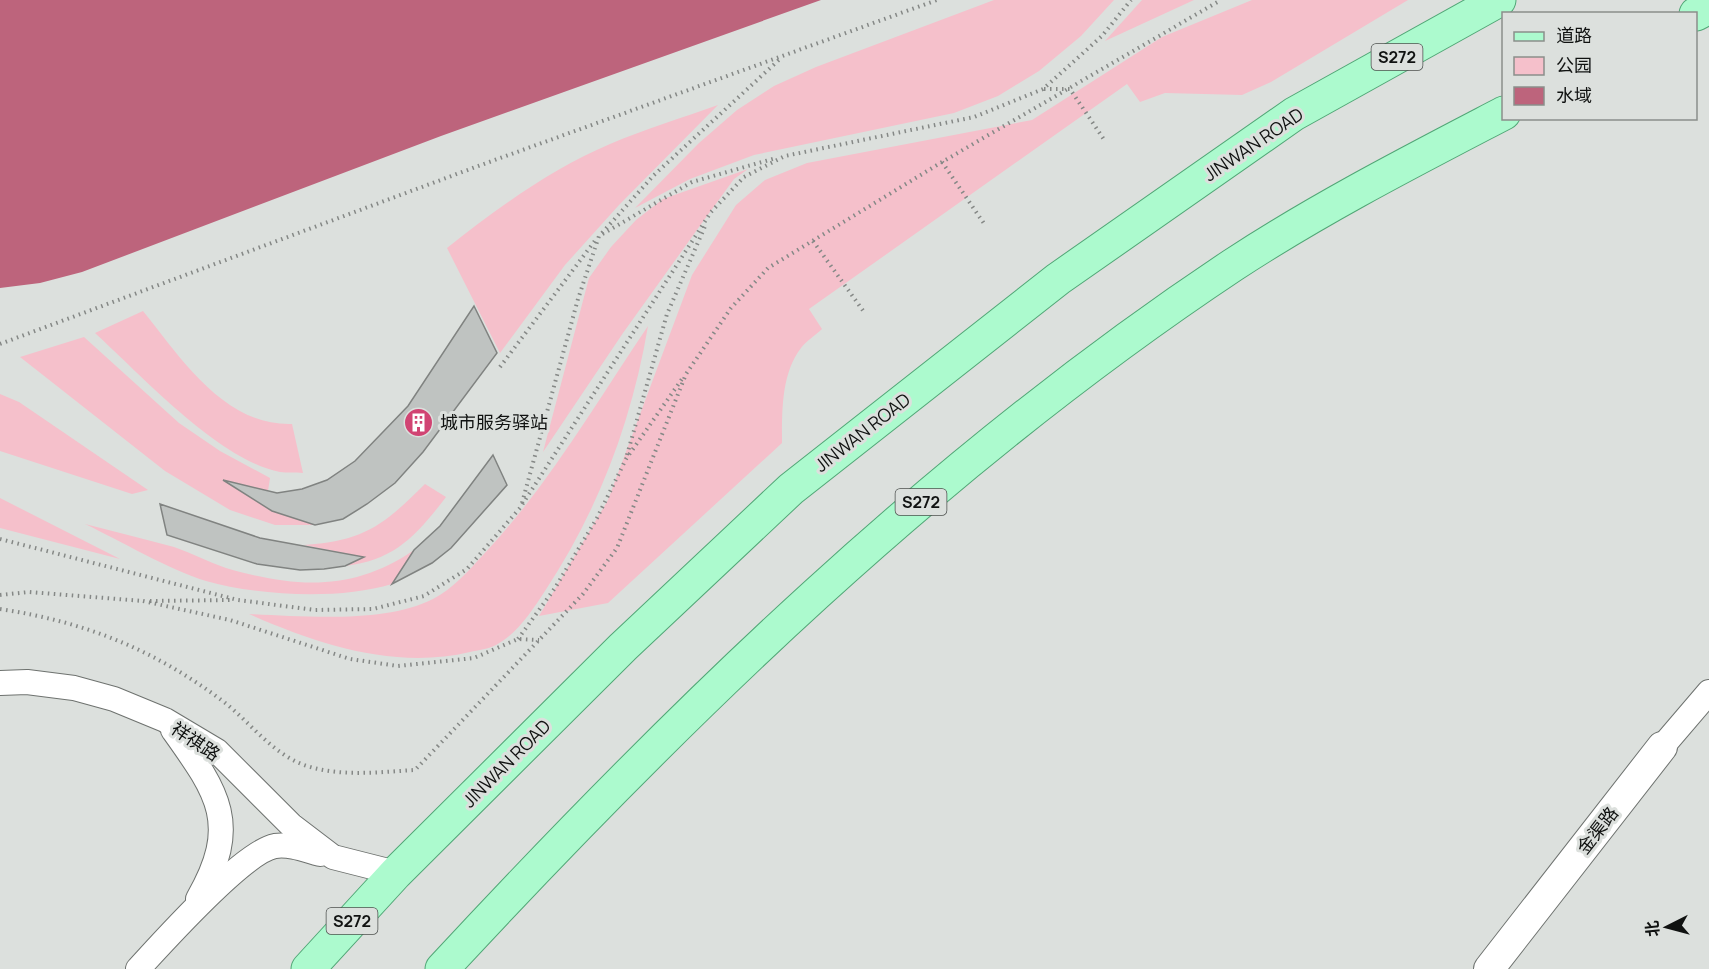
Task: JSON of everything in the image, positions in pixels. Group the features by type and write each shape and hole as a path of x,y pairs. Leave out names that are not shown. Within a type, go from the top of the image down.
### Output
{"main road":[{"name":"JINWAN ROAD","path":"308,969 396,873 623,647 791,489 862,431 1058,279 1294,114 1499,0"},
{"name":"S272","path":"442,969 698,703 880,536 1063,386 1234,265 1372,181 1502,114"}],"street":[{"name":"祥祺路","path":"0,683 27,682 74,687 114,699 165,720 217,751 291,825 333,857 396,873"},
{"name":"金渠路","path":"1489,969 1662,747 1709,692"},
{"path":"165,720 208,780 220,812 220,846 210,879 189,914"},
{"path":"138,969 189,914 256,854 273,847 288,845 333,857"}],"path":[{"path":"0,344 937,0"},
{"path":"520,508 578,299 599,236 692,182 785,156 974,117 1043,89 1102,36 1131,0"},
{"path":"518,639 555,588 597,518 626,459 731,308 768,268 942,162 1221,0"},
{"path":"500,367 599,236 654,175 783,56"},
{"path":"1043,89 1070,89"},
{"path":"1070,89 1105,141"},
{"path":"0,539 238,600 315,610 373,609 424,596 467,569 520,508 711,212 744,177 785,156"},
{"path":"942,162 986,225"},
{"path":"626,459 666,314 711,212"},
{"path":"813,241 864,312"},
{"path":"0,609 46,616 95,631 148,653 188,675 232,708 280,753 306,766 344,774 415,770 583,594 617,548 686,374"},
{"path":"0,595 29,592 143,601 238,600"},
{"path":"143,601 230,620 350,658 398,666 474,658 518,639 539,640"}],"green space":[{"path":"994,0 1114,0 1081,36 1039,71 998,96 954,113 754,155 690,179 635,208 699,143 737,110 774,86 816,67"},
{"path":"1142,0 1194,0 1105,41"},
{"path":"1252,0 1408,0 1271,82 1242,95 1165,93 1140,102 1127,84 809,309 822,329 801,348 790,369 784,394 782,443 608,603 539,616 608,500 692,275 736,205 765,180 807,163 1032,120 1162,37"},
{"path":"718,105 619,205 565,265 500,353 447,248 505,205 567,165 650,128"},
{"path":"748,169 734,179 699,227 623,333 543,452 589,278 611,247 636,220 663,199"},
{"path":"143,311 189,368 225,402 245,414 268,422 292,424 303,473 280,472 257,465 232,451 182,414 95,333"},
{"path":"648,326 633,396 597,497 564,561 535,606 511,635 487,648 442,657 385,656 329,644 249,614 318,617 367,615 413,607 447,590 484,554 529,501"},
{"path":"84,337 179,423 220,451 270,478 268,491 226,481 272,511 315,525 275,525 230,510 165,471 20,357"},
{"path":"0,394 19,402 148,490 132,494 0,451"},
{"path":"425,484 446,497 414,534 391,552 362,563 345,566 363,557 304,545 342,540 372,528 385,520"},
{"path":"0,498 120,559 0,528"},
{"path":"85,524 174,547 226,568 251,575 300,582 346,579 369,573 391,564 414,550 392,584 371,589 324,594 274,593 227,586 192,576 161,563"}],"water":[{"path":"0,0 821,0 441,136 82,272 40,283 0,288"}],"building":[{"name":"城市服务驿站","path":"474,306 497,353 423,452 395,483 367,504 343,519 315,525 272,511 223,480 277,493 302,489 327,480 355,461 408,406"},
{"path":"493,455 507,485 451,548 432,563 392,584 414,550 440,526"},
{"path":"160,504 260,538 364,557 345,566 324,569 300,570 257,564 167,535"}],"place":[{"name":"城市服务驿站","path":"419,422"}]}
